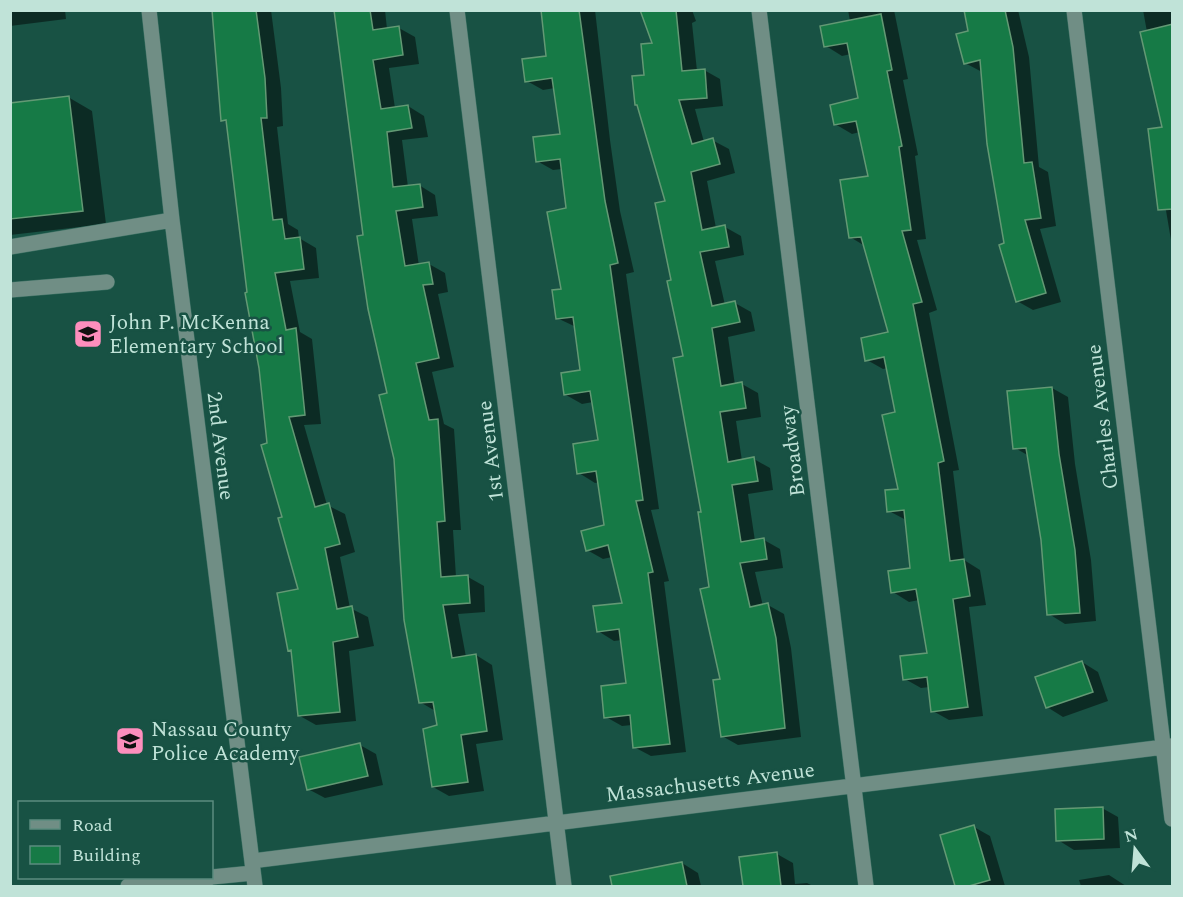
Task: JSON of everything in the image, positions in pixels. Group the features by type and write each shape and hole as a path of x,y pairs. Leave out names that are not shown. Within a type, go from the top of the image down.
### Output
{"street":[{"name":"2nd Avenue","path":"149,10 172,220 253,873"},
{"name":"1st Avenue","path":"457,10 564,886"},
{"name":"Broadway","path":"759,10 866,886"},
{"name":"Charles Avenue","path":"1074,10 1168,746 1173,819"},
{"path":"10,247 172,220"},
{"path":"10,290 107,282"},
{"name":"Massachusetts Avenue","path":"213,877 253,873 556,823 1168,746"},
{"name":"Massachusetts Avenue","path":"128,886 193,879"}],"building":[{"path":"212,10 256,10 265,78 267,118 261,118 273,220 282,219 285,239 300,237 304,269 275,273 286,330 296,328 305,415 289,417 315,507 329,503 340,544 325,548 337,609 352,606 358,637 333,642 340,712 298,716 291,650 288,651 277,593 298,589 278,518 282,517 261,445 267,443 259,368 245,293 247,292 226,120 221,121"},
{"path":"334,10 370,10 373,30 399,26 403,55 373,60 381,109 408,105 412,128 387,132 393,187 420,184 423,207 396,211 405,266 429,262 433,284 423,285 439,358 416,363 429,420 438,419 445,521 437,522 441,577 468,575 470,603 443,605 452,658 476,654 487,731 461,735 468,782 432,787 423,729 437,725 433,702 419,703 404,620 394,459 379,395 387,393 368,309 357,236 363,235"},
{"path":"541,10 579,10 605,201 618,263 610,265 643,500 636,501 653,572 648,573 670,744 633,748 630,715 604,718 601,686 626,683 619,629 597,632 593,606 622,603 608,545 586,551 581,531 604,525 596,471 577,474 573,444 598,440 590,391 564,395 561,373 580,370 573,317 556,319 552,290 561,289 547,212 566,208 560,159 536,162 533,137 560,134 552,78 525,82 522,59 546,56"},
{"path":"640,10 676,10 682,71 705,69 707,98 679,100 692,144 713,138 720,164 691,172 702,230 725,225 729,247 700,252 712,306 735,301 740,322 712,328 721,386 742,382 746,408 720,412 728,462 754,457 758,481 732,485 741,542 764,538 767,559 740,563 750,607 768,603 776,638 785,728 721,737 713,680 720,679 700,589 709,587 698,512 701,512 673,358 683,356 667,281 671,280 655,203 665,201 637,105 635,105 632,76 644,75 641,44 652,43"},
{"path":"964,10 1005,10 1013,47 1024,163 1032,162 1041,218 1025,220 1046,293 1016,302 999,245 1004,243 987,144 980,60 964,64 956,34 968,31"},
{"path":"881,14 892,70 887,71 902,146 899,147 911,230 902,231 922,302 913,304 944,461 938,463 950,561 964,559 970,596 953,599 968,707 931,712 927,677 903,680 900,656 927,653 916,589 891,593 888,571 910,568 904,510 887,512 885,490 898,489 882,415 895,412 884,357 865,361 861,338 888,332 861,237 849,238 840,180 868,176 856,121 834,125 830,105 858,98 847,43 824,47 820,26"},
{"path":"1173,24 1173,209 1158,210 1148,129 1162,127 1140,32"},
{"path":"69,96 83,211 10,219 10,103"},
{"path":"1052,387 1059,454 1075,550 1080,613 1047,615 1041,540 1026,448 1013,449 1007,391"},
{"path":"1082,661 1093,692 1046,708 1035,677"},
{"path":"360,743 368,776 307,790 299,757"},
{"path":"1103,807 1104,839 1056,841 1055,809"},
{"path":"974,825 990,880 969,886 955,886 940,835"},
{"path":"777,852 781,886 743,886 739,857"},
{"path":"682,862 687,886 612,886 610,876"}],"place":[{"name":"John P. McKenna Elementary School","path":"88,334"},
{"name":"Nassau County Police Academy","path":"130,741"}]}
